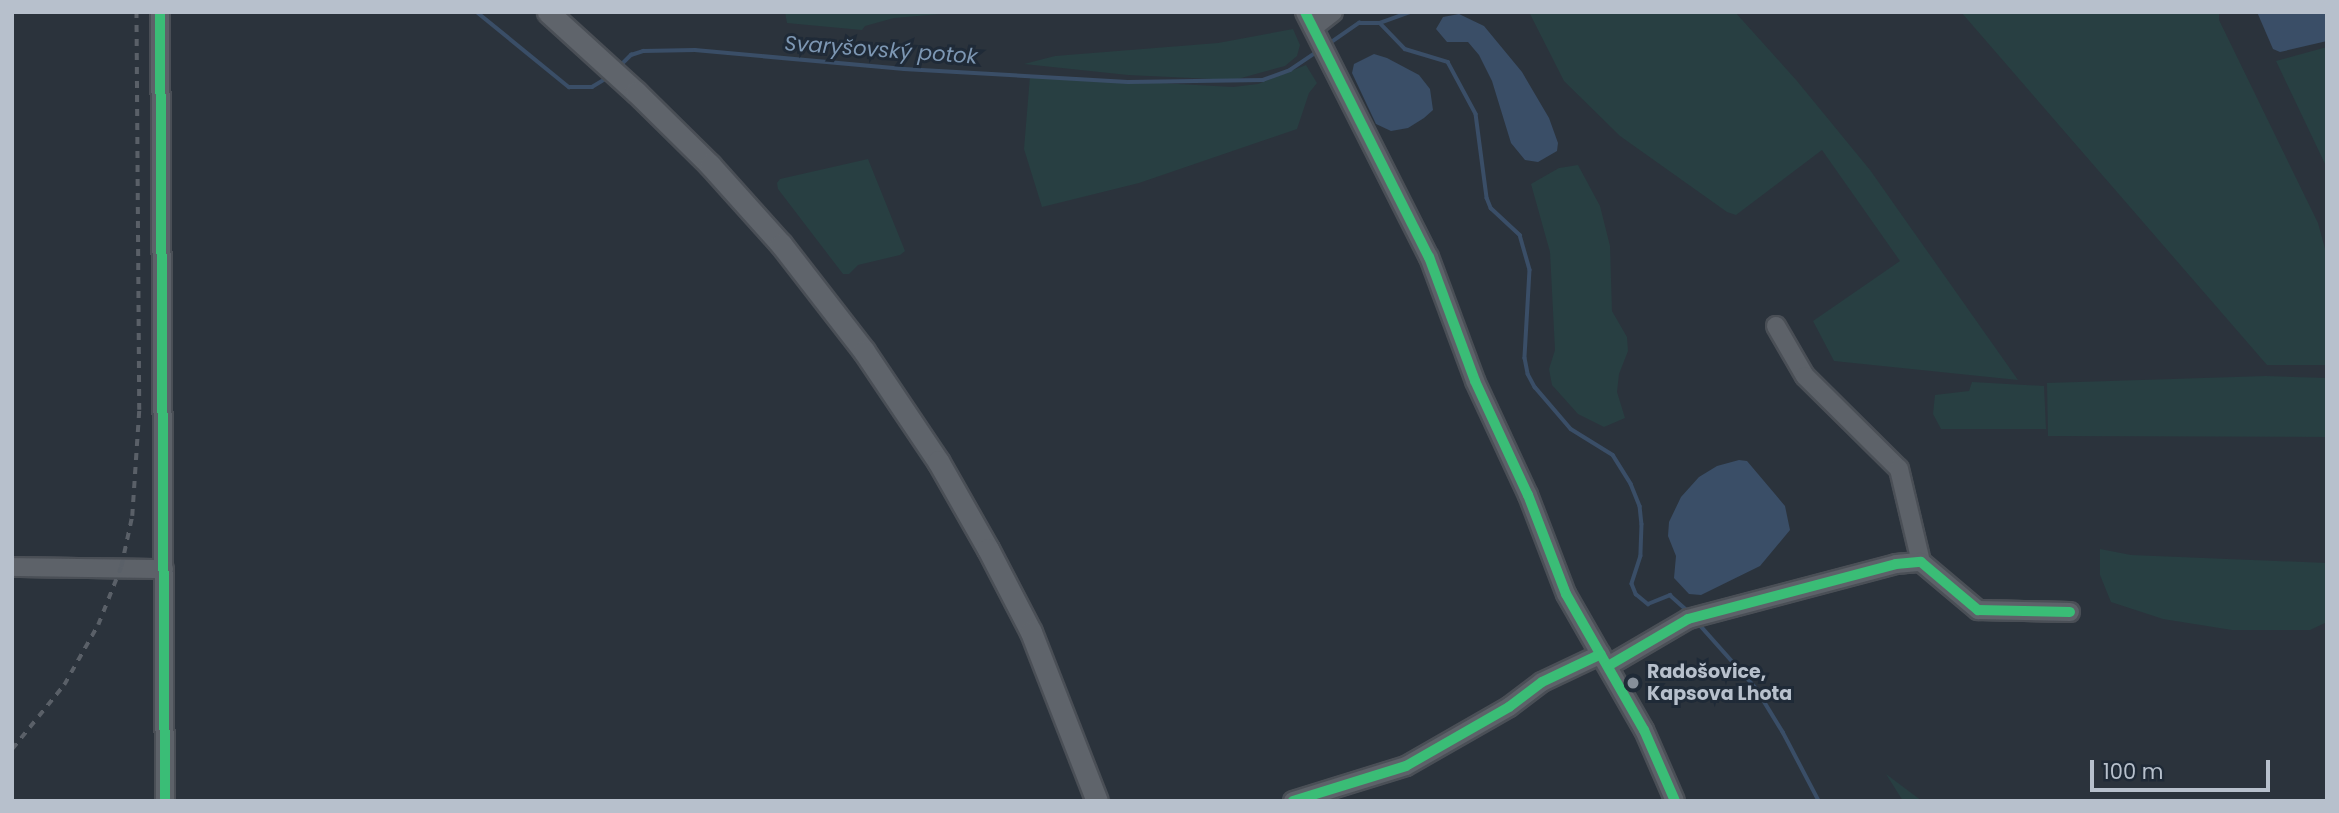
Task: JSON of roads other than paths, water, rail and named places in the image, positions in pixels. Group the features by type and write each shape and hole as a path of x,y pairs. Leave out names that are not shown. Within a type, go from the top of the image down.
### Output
{"main road":[{"path":"548,12 604,62 710,165 780,244 864,351 931,450 988,549 1031,632 1097,801"}],"street":[{"path":"160,12 165,801"},
{"path":"1332,12 1309,20 1429,257 1475,381 1528,495 1566,594 1644,730 1675,801"},
{"path":"1776,326 1805,376 1899,469 1921,562 1978,610 2070,612"},
{"path":"1293,801 1406,766 1509,707 1542,682 1604,660 1694,617 1896,564 1921,562"},
{"path":"12,568 164,569"}],"water":[{"path":"2257,12 2327,12 2327,41 2280,52 2273,49"},
{"path":"1459,14 1484,26 1522,72 1549,118 1558,143 1557,151 1538,162 1525,160 1511,143 1492,81 1479,55 1468,42 1447,42 1436,29 1443,17"},
{"path":"1374,54 1419,75 1430,89 1433,110 1408,128 1391,131 1376,124 1352,73 1354,64"},
{"path":"1739,460 1747,461 1785,506 1790,530 1760,566 1701,595 1689,594 1674,578 1676,556 1668,536 1669,522 1681,497 1699,477 1717,466"}],"waterway":[{"name":"Svaryšovský potok","path":"477,12 569,87 592,87 610,76"},
{"path":"1380,23 1410,12"},
{"name":"Svaryšovský potok","path":"1333,41 1359,23 1380,23 1405,49 1448,62 1476,114 1487,198 1491,208 1520,235 1530,270 1525,358 1528,374 1535,387 1571,429 1613,455 1631,484 1640,506 1642,524 1641,556 1632,584 1636,594 1648,604 1670,595 1690,613"},
{"name":"Svaryšovský potok","path":"620,66 631,55 643,51 695,50 904,69 1128,82 1263,80 1290,70 1315,53"},
{"name":"Svaryšovský potok","path":"1699,624 1756,688 1783,732 1819,801"}],"railway":[{"path":"12,749 64,685 98,625 121,567 132,516 139,410 136,12"}],"place":[{"name":"Radošovice, Kapsova Lhota","path":"1633,683"}]}
